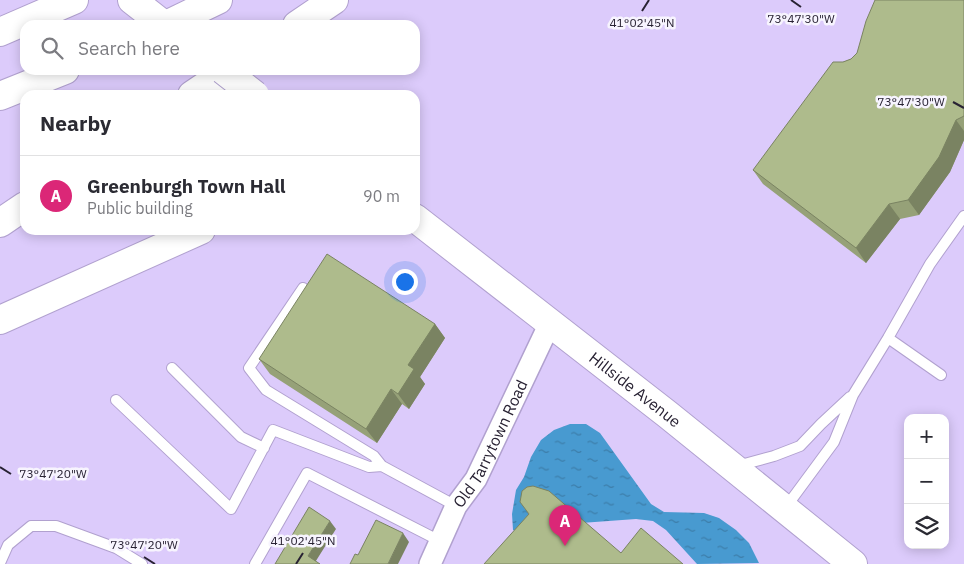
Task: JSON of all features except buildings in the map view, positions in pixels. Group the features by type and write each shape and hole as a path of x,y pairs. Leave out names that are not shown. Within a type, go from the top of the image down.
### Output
{"main road":[{"path":"27,20 74,0"},
{"path":"132,0 158,20"},
{"path":"176,20 218,0"},
{"path":"304,20 334,0"},
{"path":"4,30 20,23"},
{"path":"0,96 52,75"},
{"path":"199,90 222,75"},
{"path":"229,75 249,90"},
{"path":"0,223 20,209"},
{"name":"Hillside Avenue","path":"420,222 786,508 853,564"},
{"path":"0,320 190,235"}],"street":[{"name":"Old Tarrytown Road","path":"430,564 456,506 476,479 550,323"}],"lane":[{"path":"786,508 834,442 853,395 930,264 964,216"},
{"path":"303,288 249,368 266,390 374,456 382,466 456,506"},
{"path":"888,338 941,375"},
{"path":"172,368 241,437 264,448"},
{"path":"733,467 774,456 800,446 820,424 853,395"},
{"path":"116,400 231,509 273,430 369,467 382,466"},
{"path":"255,564 308,473 440,541"},
{"path":"0,563 8,545 31,526 56,526 116,548 142,564"}],"water":[{"path":"570,424 586,424 600,433 651,504 664,512 704,513 719,518 736,530 749,543 759,563 697,564 666,530 653,521 636,519 581,523 531,505 528,514 531,523 527,534 513,530 512,514 516,490 524,477 531,457 541,440 554,430"}],"place":[{"name":"Greenburgh Town Hall","path":"565,546"}]}
